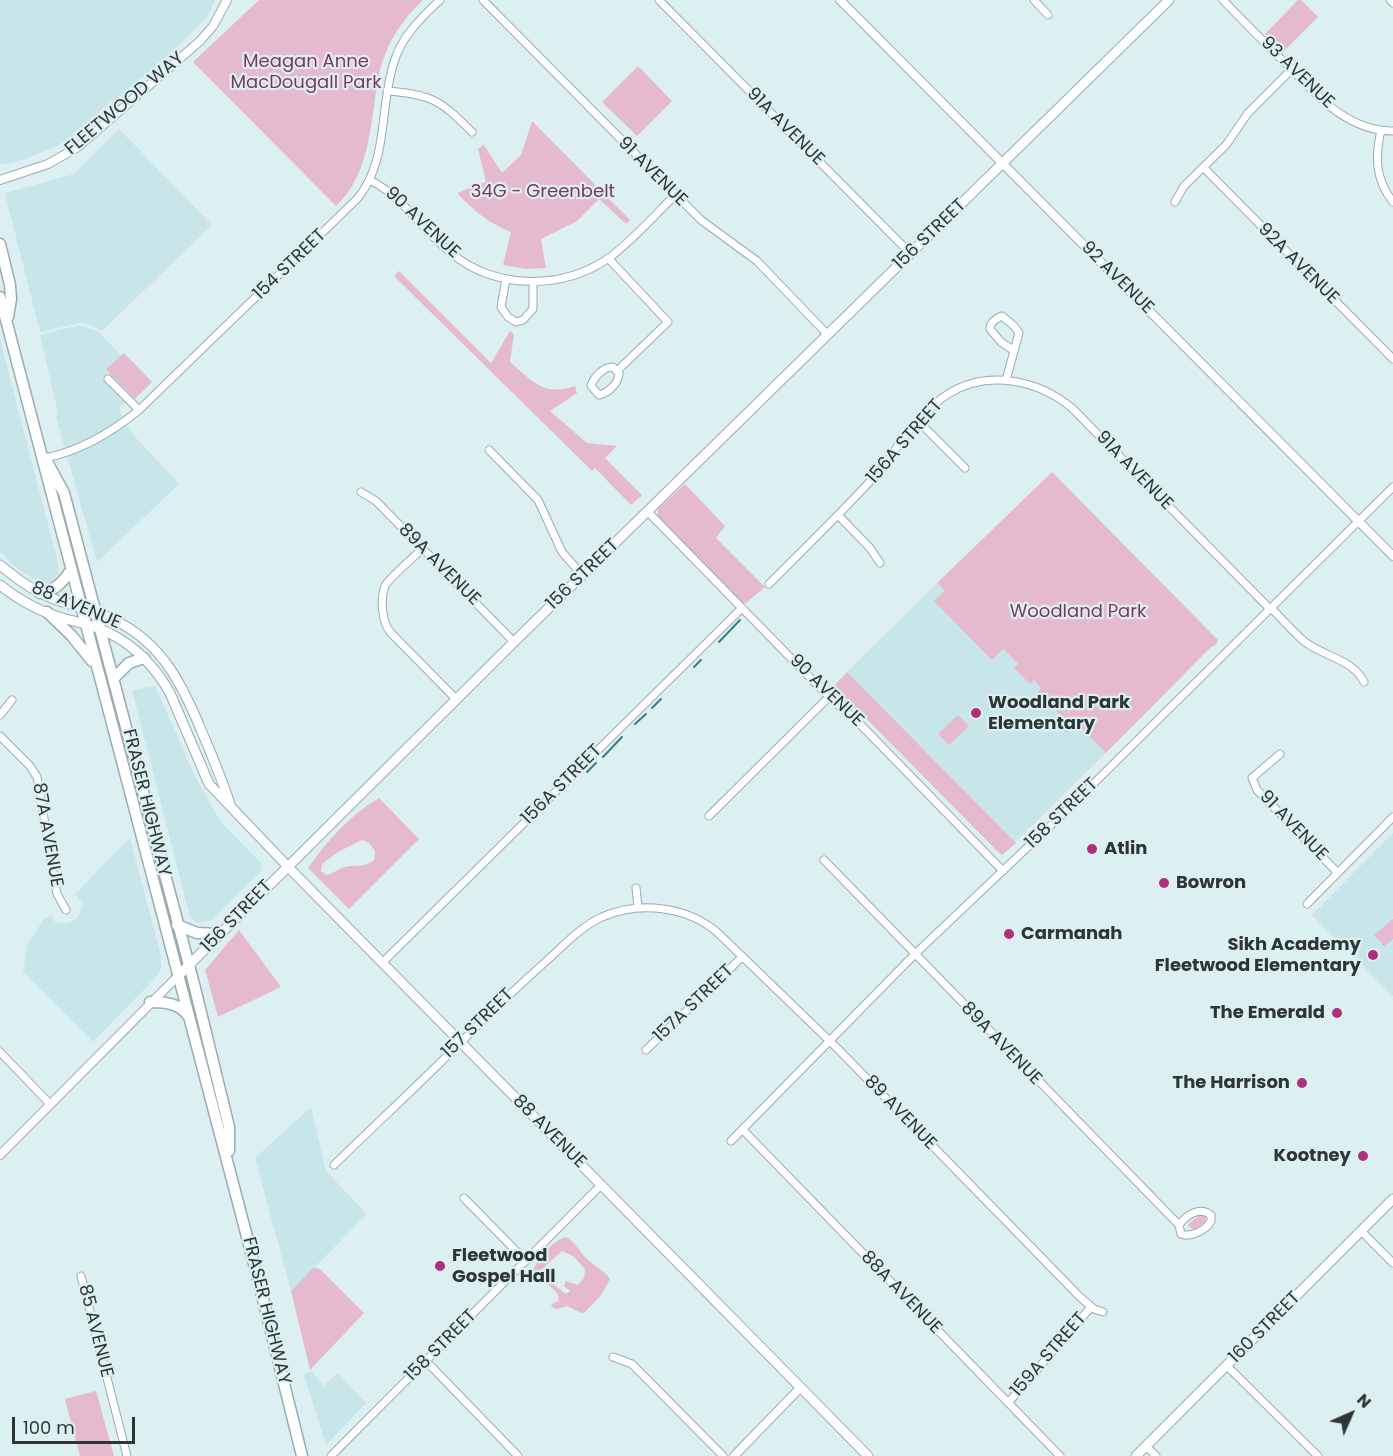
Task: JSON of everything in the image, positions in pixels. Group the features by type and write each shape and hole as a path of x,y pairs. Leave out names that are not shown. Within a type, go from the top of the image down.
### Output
{"main road":[{"name":"156 STREET","path":"179,975 456,699 1169,0"},
{"name":"FRASER HIGHWAY","path":"0,244 10,285 11,299 7,323"},
{"name":"FRASER HIGHWAY","path":"0,297 80,608 229,1166 302,1456"},
{"name":"FRASER HIGHWAY","path":"38,447 64,493 114,678 229,1127 229,1166"},
{"name":"88 AVENUE","path":"0,565 40,593 112,618 136,633 158,652 174,672 186,695 231,807"},
{"path":"40,593 59,586 71,570"},
{"name":"88 AVENUE","path":"0,585 47,612 100,629 125,643 144,658 170,693 208,784 868,1456"},
{"path":"47,612 71,635 96,666"},
{"path":"114,678 129,663 144,658"},
{"path":"177,925 197,933 220,934"},
{"path":"150,1002 163,1002 177,1006 187,1014 191,1021"},
{"name":"160 STREET","path":"1136,1456 1393,1199"}],"street":[{"name":"FLEETWOOD WAY","path":"0,180 48,164 78,147 200,41 213,26 227,0"},
{"name":"154 STREET","path":"45,458 80,449 139,410 350,206 370,180 378,156 387,91 394,61 406,36 440,0"},
{"name":"91 AVENUE","path":"483,0 675,195 714,231 757,261 828,335"},
{"name":"91A AVENUE","path":"659,0 911,254"},
{"name":"92 AVENUE","path":"840,0 1393,556"},
{"path":"1034,0 1048,15"},
{"name":"93 AVENUE","path":"1223,0 1291,70 1334,110 1350,120 1381,130"},
{"path":"1175,202 1184,186 1226,145 1248,112 1291,70"},
{"path":"387,91 404,92 432,99 446,107 472,132"},
{"path":"1393,131 1381,130 1377,152 1377,169 1382,186 1393,202"},
{"name":"92A AVENUE","path":"1204,168 1393,359"},
{"name":"90 AVENUE","path":"370,180 392,194 456,257 480,271 506,279 533,282 560,279 608,258 675,195"},
{"path":"608,258 668,322 618,370"},
{"path":"506,279 501,307 508,317 516,322 523,320 533,309 533,282"},
{"path":"1006,380 1018,331 1005,317 998,317 991,324 990,329 1001,342 1013,350"},
{"path":"613,367 618,370 617,382 603,394 595,393 591,386 594,379 606,368 613,367"},
{"path":"108,380 139,410"},
{"name":"91A AVENUE","path":"1006,380 1037,387 1056,396 1072,408 1270,609 1305,641 1350,666 1364,682"},
{"name":"156A STREET","path":"769,584 878,473 906,435 939,401 958,389 977,382 1006,380"},
{"path":"919,422 965,468"},
{"path":"489,450 538,500 562,552 582,576"},
{"name":"158 STREET","path":"731,1141 915,954 1003,871 1393,487"},
{"name":"89A AVENUE","path":"362,492 376,501 514,642"},
{"name":"90 AVENUE","path":"648,512 1003,871"},
{"path":"838,515 870,548 880,563"},
{"path":"422,549 386,585 383,610 385,624 390,632 456,699"},
{"name":"156A STREET","path":"382,962 742,608"},
{"path":"709,816 829,697"},
{"path":"0,715 12,700"},
{"name":"87A AVENUE","path":"0,736 30,766 37,777 57,894 66,910"},
{"name":"91 AVENUE","path":"1280,754 1252,778 1254,784 1257,790 1337,872"},
{"path":"1307,904 1393,817"},
{"name":"89A AVENUE","path":"824,860 1179,1226"},
{"path":"636,888 638,908"},
{"name":"157 STREET","path":"334,1165 508,995 581,930 604,917 638,908 667,910 694,918"},
{"name":"89 AVENUE","path":"694,918 711,927 830,1041 1091,1307 1102,1312"},
{"name":"157A STREET","path":"646,1050 742,957"},
{"name":"156 STREET","path":"0,1155 179,975"},
{"path":"0,1052 50,1104"},
{"name":"88A AVENUE","path":"743,1130 1060,1456"},
{"name":"158 STREET","path":"331,1456 601,1185"},
{"path":"464,1198 526,1261"},
{"path":"1198,1210 1206,1211 1211,1215 1210,1224 1191,1235 1181,1234 1179,1226 1185,1218 1198,1210"},
{"path":"1361,1231 1393,1263"},
{"name":"85 AVENUE","path":"81,1276 127,1456"},
{"name":"159A STREET","path":"1008,1403 1091,1307"},
{"path":"613,1357 632,1364 723,1456"},
{"path":"426,1361 518,1456"},
{"path":"1227,1366 1318,1456"},
{"path":"734,1456 801,1387"},
{"path":"1146,1446 1156,1456"}],"shaded area":[{"path":"0,0 215,0 208,16 158,64 58,146 2,165 0,164"},
{"path":"119,129 212,225 102,331 84,322 40,332 5,193 74,174"},
{"path":"79,325 99,332 123,358 134,396 119,408 129,430 179,484 97,562 56,417 58,413 40,335"},
{"path":"0,339 58,563 58,573 52,583 38,582 15,567 0,552"},
{"name":"Woodland Park Elementary","path":"937,583 1106,753 1015,842 847,672"},
{"path":"155,686 194,774 220,821 261,863 261,871 212,920 197,923 190,917 132,690"},
{"name":"Sikh Academy Fleetwood Elementary","path":"1393,833 1393,996 1312,915"},
{"path":"130,838 161,956 161,969 159,974 93,1042 23,972 28,943 44,919 51,915 55,922 68,923 77,918 83,905 75,894"},
{"path":"311,1107 326,1171 367,1214 291,1291 255,1158"},
{"path":"310,1370 324,1386 337,1373 366,1403 326,1445 304,1375"}],"green space":[{"name":"Meagan Anne MacDougall Park","path":"259,0 423,0 402,23 387,50 380,70 364,160 348,192 336,206 193,62"},
{"path":"1298,0 1301,0 1318,17 1283,52 1265,34"},
{"path":"638,66 672,101 637,136 602,102"},
{"name":"34G - Greenbelt","path":"532,121 630,220 626,224 599,199 577,221 541,239 546,268 526,269 503,265 511,232 481,216 457,193 486,182 478,149 484,145 502,173 521,155"},
{"path":"399,271 491,363 510,331 514,334 510,362 532,381 555,390 575,386 577,393 550,411 587,443 617,446 605,458 642,495 631,505 595,468 592,471 394,276"},
{"path":"124,353 152,382 135,399 106,369"},
{"name":"Woodland Park","path":"1052,472 1218,640 1216,645 1211,647 1106,753 1080,727 1077,730 1065,732 1059,725 1060,715 1038,692 1041,688 1034,680 1030,684 1014,668 1018,664 1003,649 992,660 934,601 945,591 937,583"},
{"path":"685,484 725,526 716,538 765,587 746,603 741,602 658,518 658,509"},
{"path":"847,672 1016,843 1002,855 997,851 844,696 838,699 829,691"},
{"path":"958,715 969,726 949,745 938,734"},
{"path":"379,798 419,839 349,909 308,868 340,829","holes":["362,840 369,843 375,851 374,860 370,863 345,867 326,875 321,871 322,864 338,852"]},
{"path":"1393,919 1393,939 1384,946 1374,935"},
{"path":"239,930 281,987 218,1017 205,970"},
{"path":"1201,1214 1206,1216 1205,1222 1195,1229 1190,1228 1188,1224"},
{"path":"566,1237 569,1239 610,1279 602,1294 585,1312 581,1313 567,1306 557,1309 551,1307 559,1301 558,1294 533,1270 547,1250","holes":["562,1251 573,1256 585,1269 584,1278 578,1285 566,1281 564,1286 570,1291 566,1294 543,1276 541,1270"]},
{"path":"314,1267 320,1269 364,1313 310,1370 291,1291"},
{"path":"96,1391 114,1456 80,1456 65,1399"}],"waterway":[{"path":"719,642 740,620"},
{"path":"694,667 701,660"},
{"path":"652,708 661,699"},
{"path":"635,724 646,714"},
{"path":"603,757 622,737"},
{"path":"587,772 596,763"}],"place":[{"name":"Woodland Park Elementary","path":"976,713"},
{"name":"Atlin","path":"1092,849"},
{"name":"Bowron","path":"1164,883"},
{"name":"Carmanah","path":"1009,934"},
{"name":"Sikh Academy Fleetwood Elementary","path":"1373,955"},
{"name":"The Emerald","path":"1337,1013"},
{"name":"The Harrison","path":"1302,1083"},
{"name":"Kootney","path":"1363,1156"},
{"name":"Fleetwood Gospel Hall","path":"440,1266"}]}
